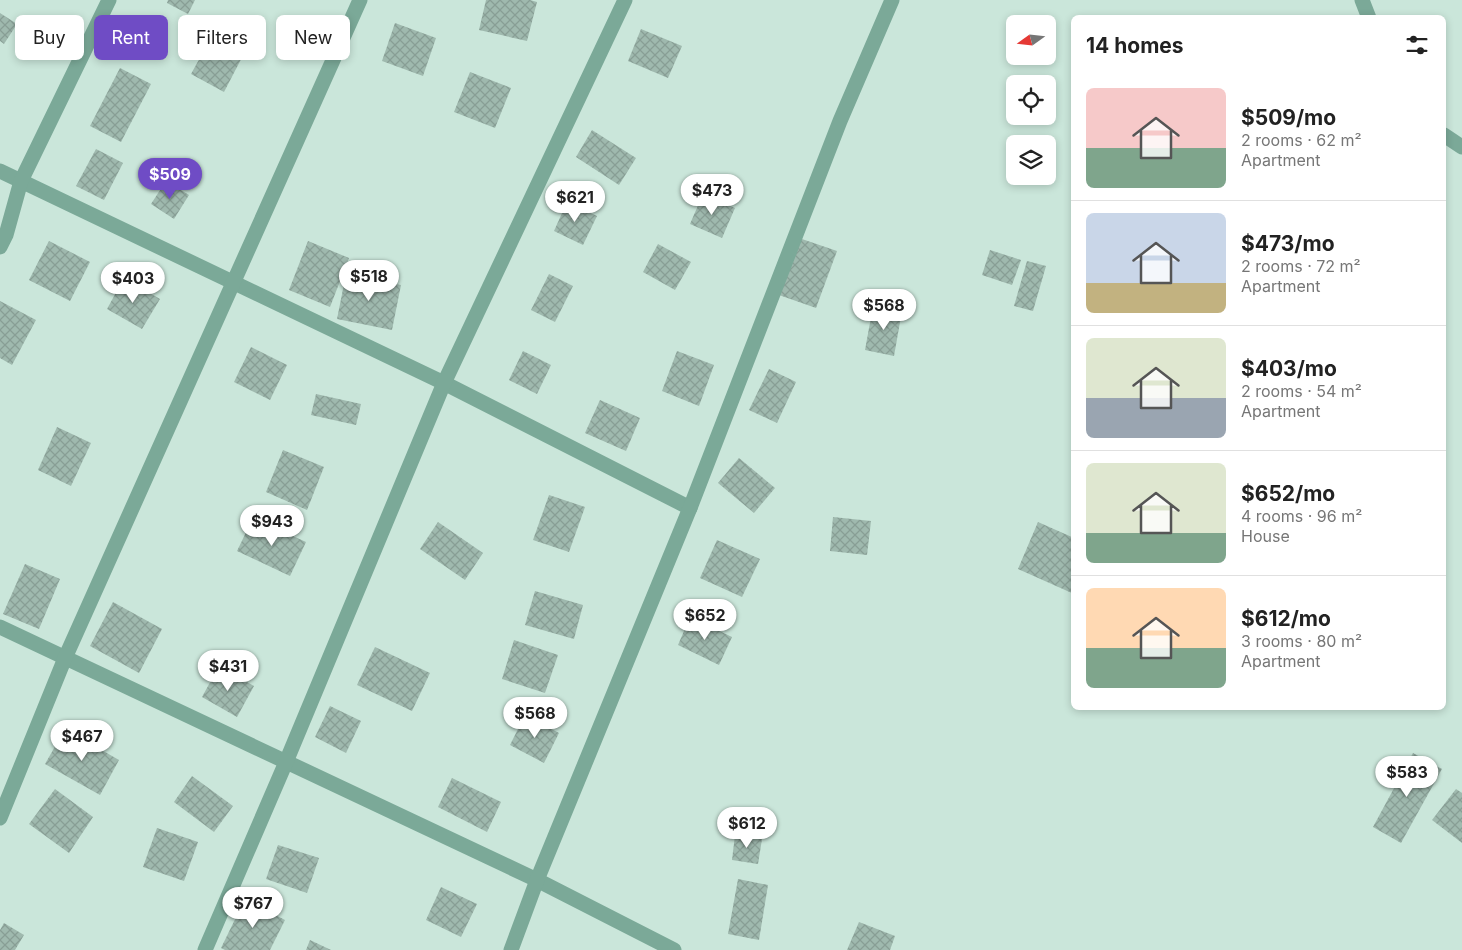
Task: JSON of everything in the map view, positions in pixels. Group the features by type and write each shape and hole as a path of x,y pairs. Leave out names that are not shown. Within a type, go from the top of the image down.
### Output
{"street":[{"path":"0,247 6,234 21,181 109,0"},
{"path":"0,818 65,658 360,0"},
{"path":"205,950 286,762 444,383 625,0"},
{"path":"512,950 537,880 690,508 840,121 892,0"},
{"path":"1362,0 1368,15"},
{"path":"1446,136 1462,147"},
{"path":"0,170 444,383 690,508"},
{"path":"0,627 537,880 674,950"}],"building":[{"path":"168,0 195,0 188,14 167,3"},
{"path":"486,0 530,0 537,2 527,41 479,30"},
{"path":"0,13 15,23 15,27 4,44 0,41"},
{"path":"395,23 436,38 423,76 382,61"},
{"path":"641,29 682,46 668,78 628,61"},
{"path":"199,60 241,60 224,92 191,74"},
{"path":"120,68 151,84 121,142 90,126"},
{"path":"470,72 511,88 495,128 454,112"},
{"path":"592,130 636,158 619,185 576,157"},
{"path":"96,149 123,163 104,200 76,186"},
{"path":"166,181 189,195 174,219 151,204"},
{"path":"703,194 735,208 722,238 690,224"},
{"path":"567,202 597,216 583,245 554,231"},
{"path":"799,238 837,251 816,308 779,295"},
{"path":"49,241 90,262 70,301 29,280"},
{"path":"308,241 349,258 330,307 289,290"},
{"path":"658,244 691,262 675,290 643,272"},
{"path":"990,250 1021,260 1012,285 982,275"},
{"path":"1027,261 1046,266 1033,311 1014,306"},
{"path":"346,274 401,285 392,330 337,319"},
{"path":"549,274 573,286 555,322 531,310"},
{"path":"124,278 160,299 142,329 107,309"},
{"path":"0,301 36,320 12,365 0,358"},
{"path":"873,306 902,311 894,356 865,350"},
{"path":"251,347 287,365 270,400 234,382"},
{"path":"523,351 551,365 537,394 509,380"},
{"path":"677,351 714,365 699,406 662,391"},
{"path":"769,369 796,382 777,423 749,410"},
{"path":"316,394 361,404 356,425 311,415"},
{"path":"600,400 640,418 626,451 585,433"},
{"path":"57,427 91,443 71,486 38,470"},
{"path":"283,450 324,467 307,510 266,492"},
{"path":"739,458 775,488 754,513 718,483"},
{"path":"549,495 585,507 569,552 533,540"},
{"path":"833,517 871,521 867,555 830,551"},
{"path":"253,518 306,542 290,576 237,551"},
{"path":"438,522 483,553 465,580 420,549"},
{"path":"1038,522 1071,537 1071,593 1018,569"},
{"path":"717,540 760,559 742,597 700,578"},
{"path":"25,564 60,579 39,629 3,614"},
{"path":"535,591 583,605 574,639 525,625"},
{"path":"113,602 162,629 139,673 90,646"},
{"path":"690,617 732,637 719,665 678,645"},
{"path":"514,640 558,655 545,693 502,679"},
{"path":"375,647 430,673 412,711 357,685"},
{"path":"219,666 254,686 237,717 202,697"},
{"path":"330,706 361,721 346,753 315,737"},
{"path":"525,715 559,733 544,763 510,745"},
{"path":"65,729 119,760 100,795 45,764"},
{"path":"1413,753 1442,769 1401,843 1373,827"},
{"path":"192,776 233,806 214,832 174,802"},
{"path":"452,778 501,802 487,832 438,807"},
{"path":"55,789 93,817 69,853 29,824"},
{"path":"1456,789 1462,793 1462,843 1432,820"},
{"path":"157,828 198,842 184,881 143,867"},
{"path":"735,835 762,839 758,864 732,860"},
{"path":"278,845 319,858 307,893 266,879"},
{"path":"738,879 768,885 759,940 728,934"},
{"path":"441,887 477,904 461,937 426,920"},
{"path":"245,899 285,920 270,950 225,950 221,948"},
{"path":"859,922 895,936 890,950 847,950"},
{"path":"4,923 24,935 15,950 0,950 0,930"},
{"path":"310,940 331,950 306,950"}]}
